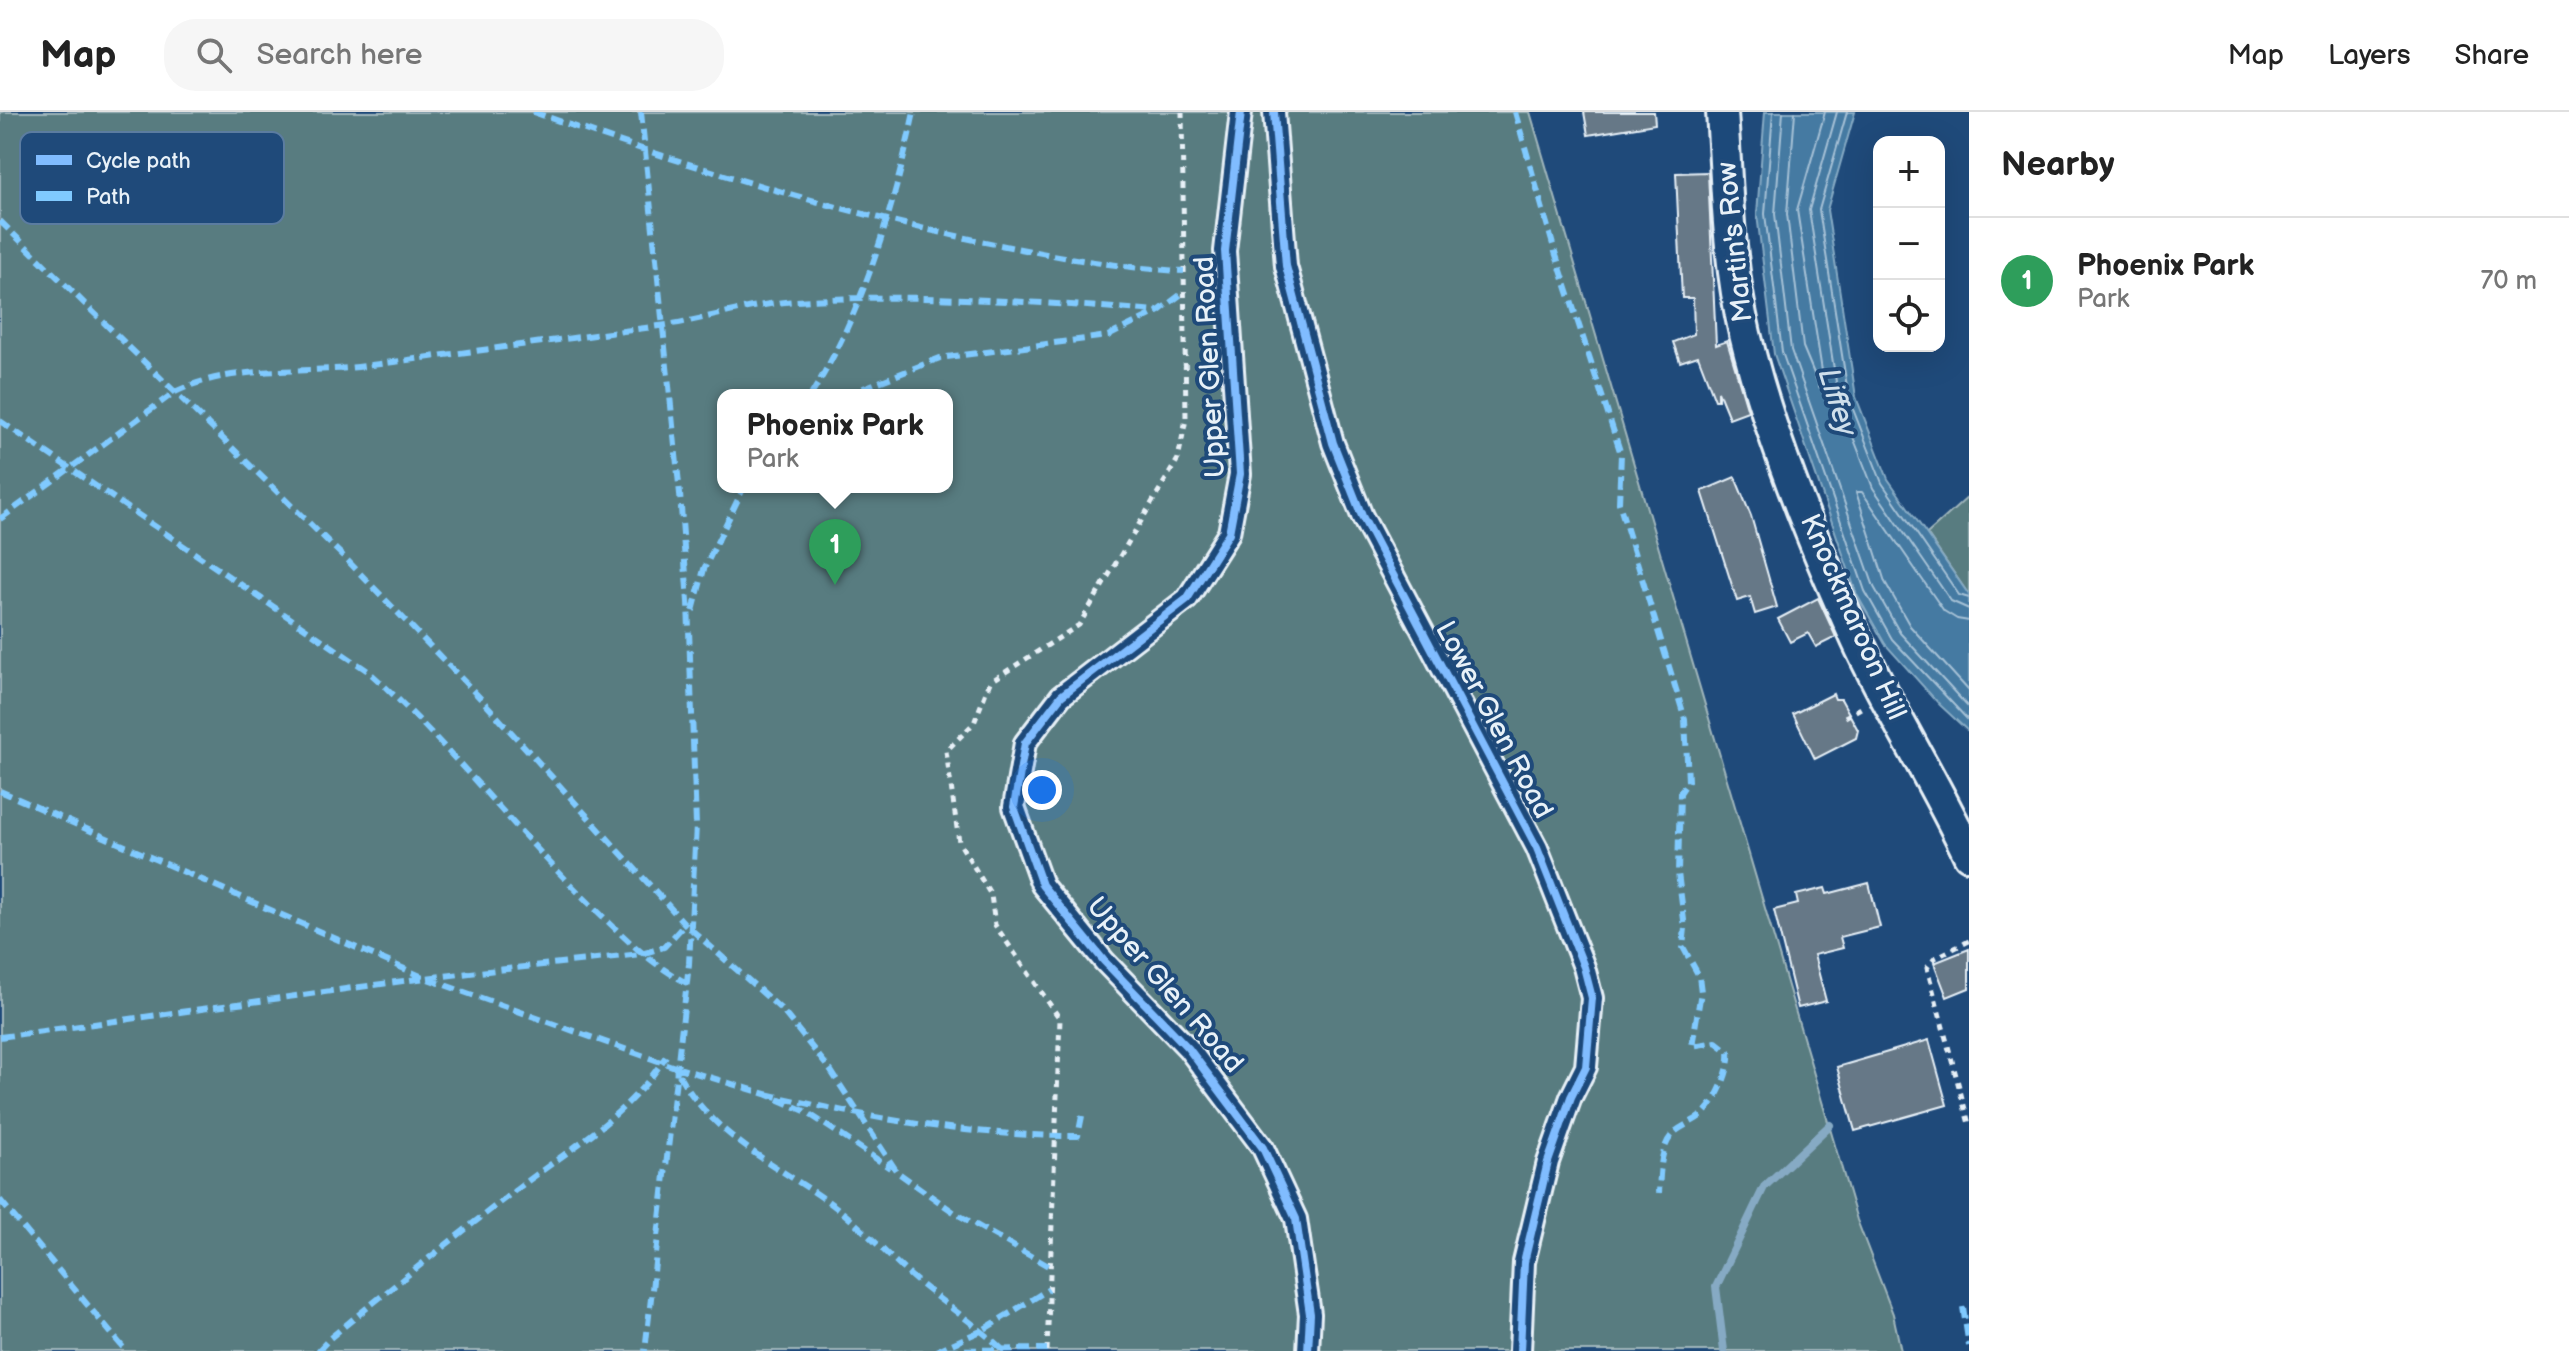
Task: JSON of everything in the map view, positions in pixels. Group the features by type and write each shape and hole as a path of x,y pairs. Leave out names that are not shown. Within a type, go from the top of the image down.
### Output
{"street":[{"name":"Upper Glen Road","path":"1241,112 1225,251 1240,474 1229,533 1187,599 1061,696 1025,743 1014,807 1042,885 1104,961 1188,1048 1263,1148 1296,1219 1310,1314 1308,1351"},
{"name":"Lower Glen Road","path":"1274,112 1286,266 1333,443 1362,516 1537,848 1584,967 1592,998 1586,1067 1571,1097 1548,1162 1524,1262 1520,1351"},
{"name":"Martin's Row","path":"1722,112 1732,256 1740,314 1754,371"},
{"name":"Knockmaroon Hill","path":"1754,371 1800,500 1858,641 1969,855"}],"path":[{"path":"1047,1351 1060,1019 995,925 991,895 959,842 946,751 974,723 990,682 1079,625 1178,459 1186,419 1182,112"},
{"path":"1969,941 1935,958 1929,963 1927,971 1969,1124"}],"green space":[{"path":"0,112 1530,112 1857,1220 1893,1314 1901,1351 0,1351"},
{"path":"1969,496 1969,595 1927,534"}],"water":[{"name":"Liffey","path":"1765,112 1855,112 1827,210 1856,397 1888,479 1969,595 1969,732 1885,644 1857,595 1774,354 1757,214"}],"building":[{"path":"1584,112 1654,112 1655,124 1588,135"},
{"path":"1708,172 1716,345 1727,341 1748,411 1729,418 1718,391 1718,400 1715,400 1698,356 1680,362 1673,342 1694,334 1693,298 1682,298 1676,173"},
{"path":"1735,477 1751,516 1777,607 1755,614 1750,597 1737,601 1702,491"},
{"path":"1818,598 1836,637 1816,647 1808,633 1790,642 1778,619"},
{"path":"1833,694 1835,699 1841,699 1858,730 1856,738 1815,759 1793,714"},
{"path":"1869,883 1880,927 1840,937 1843,948 1814,955 1826,1001 1798,1008 1774,910 1798,904 1796,895 1825,888 1827,894"},
{"path":"1969,949 1969,988 1947,997 1934,963"},
{"path":"1929,1040 1947,1105 1855,1131 1837,1067"}],"waterway":[{"path":"1724,1351 1716,1287 1764,1187 1830,1125"}],"marked path":[{"path":"533,112 642,149 863,214 1079,260 1184,271"},
{"path":"641,112 680,494 688,602 696,825 689,964 645,1351"},
{"path":"815,389 846,330 874,258 897,185 914,112"},
{"path":"1515,112 1555,252 1621,454 1619,503 1685,719 1688,781 1680,793 1678,873 1685,928 1683,947 1699,976 1701,992 1692,1046 1716,1042 1729,1052 1729,1059 1722,1084 1709,1108 1676,1131 1665,1146 1659,1193"},
{"path":"0,221 348,561 483,701 685,924 781,1009 831,1071 897,1172 955,1213 1050,1267"},
{"path":"861,389 940,358 1108,336 1159,311 1184,292"},
{"path":"0,519 175,392 221,377 365,366 659,326 796,301 933,298 1159,311"},
{"path":"0,421 368,671 425,726 588,902 647,956 687,983"},
{"path":"693,611 704,569 741,493"},
{"path":"0,791 425,978 675,1067 689,1091 724,1130 833,1205 919,1283 1004,1351"},
{"path":"0,1037 425,978 641,954 664,947 685,924"},
{"path":"318,1351 423,1263 617,1113 635,1096 666,1056"},
{"path":"675,1067 766,1094 805,1111 890,1168"},
{"path":"766,1094 921,1124 998,1133 1078,1136 1083,1111"},
{"path":"0,1200 126,1351"},
{"path":"936,1351 983,1330 1049,1289"},
{"path":"1963,1307 1969,1346"},
{"path":"947,1350 1047,1349"}],"cycle path":[{"path":"1241,112 1225,251 1240,474 1229,533 1187,599 1061,696 1025,743 1014,807 1042,885 1104,961 1188,1048 1263,1148 1296,1219 1310,1314 1308,1351"},
{"path":"1274,112 1286,266 1333,443 1362,516 1537,848 1584,967 1592,998 1586,1067 1571,1097 1548,1162 1524,1262 1520,1351"}],"place":[{"name":"Phoenix Park","path":"835,585"}]}
